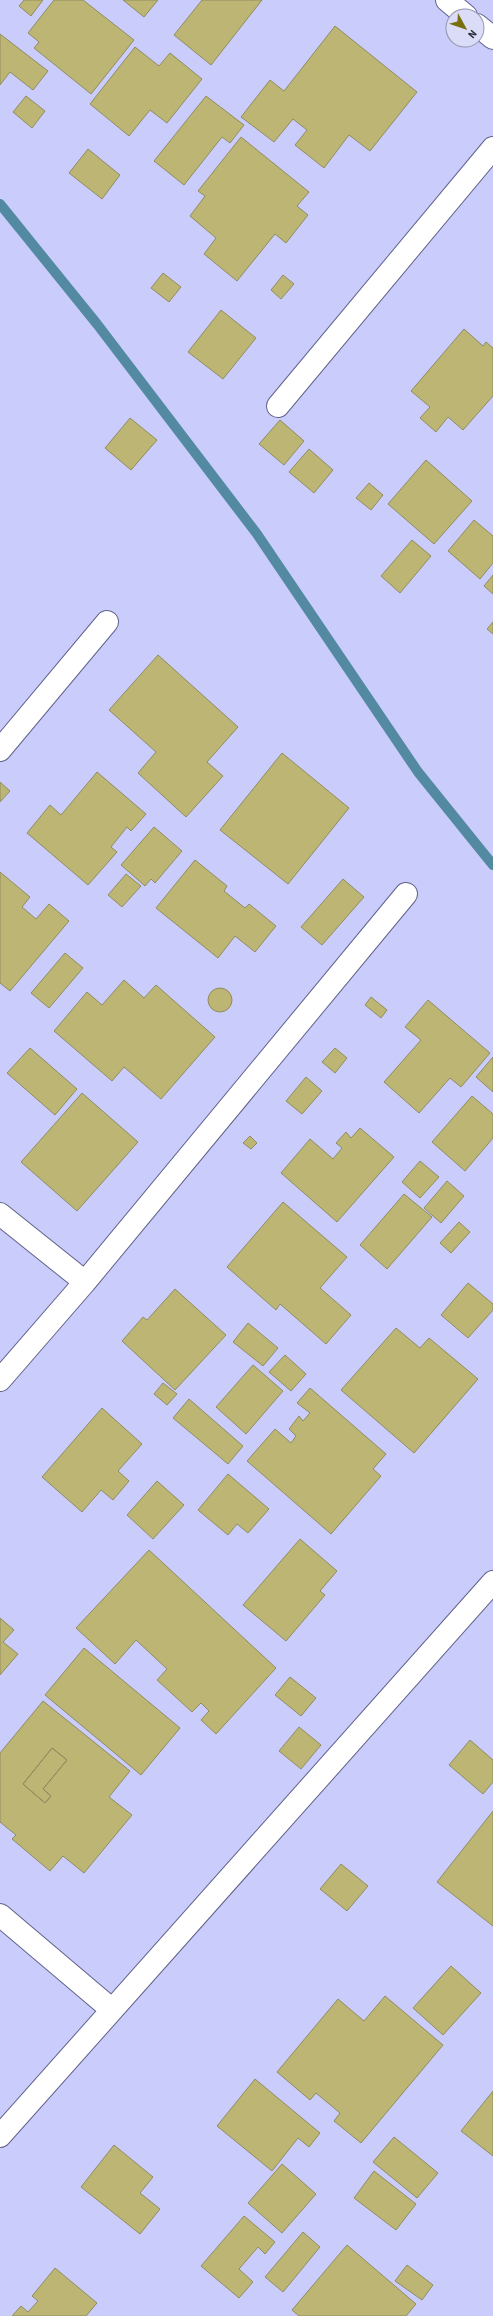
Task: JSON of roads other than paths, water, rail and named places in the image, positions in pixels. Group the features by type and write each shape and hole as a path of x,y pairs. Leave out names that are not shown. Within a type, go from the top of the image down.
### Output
{"street":[{"path":"447,0 456,8"},
{"path":"485,32 493,38"},
{"path":"278,406 493,148"},
{"path":"0,750 107,622"},
{"path":"0,1380 84,1282 406,894"},
{"path":"0,1214 84,1282"},
{"path":"0,2136 111,2009 493,1582"},
{"path":"0,1915 111,2009"}],"waterway":[{"path":"0,204 97,324 257,534 418,772 493,865"}]}
